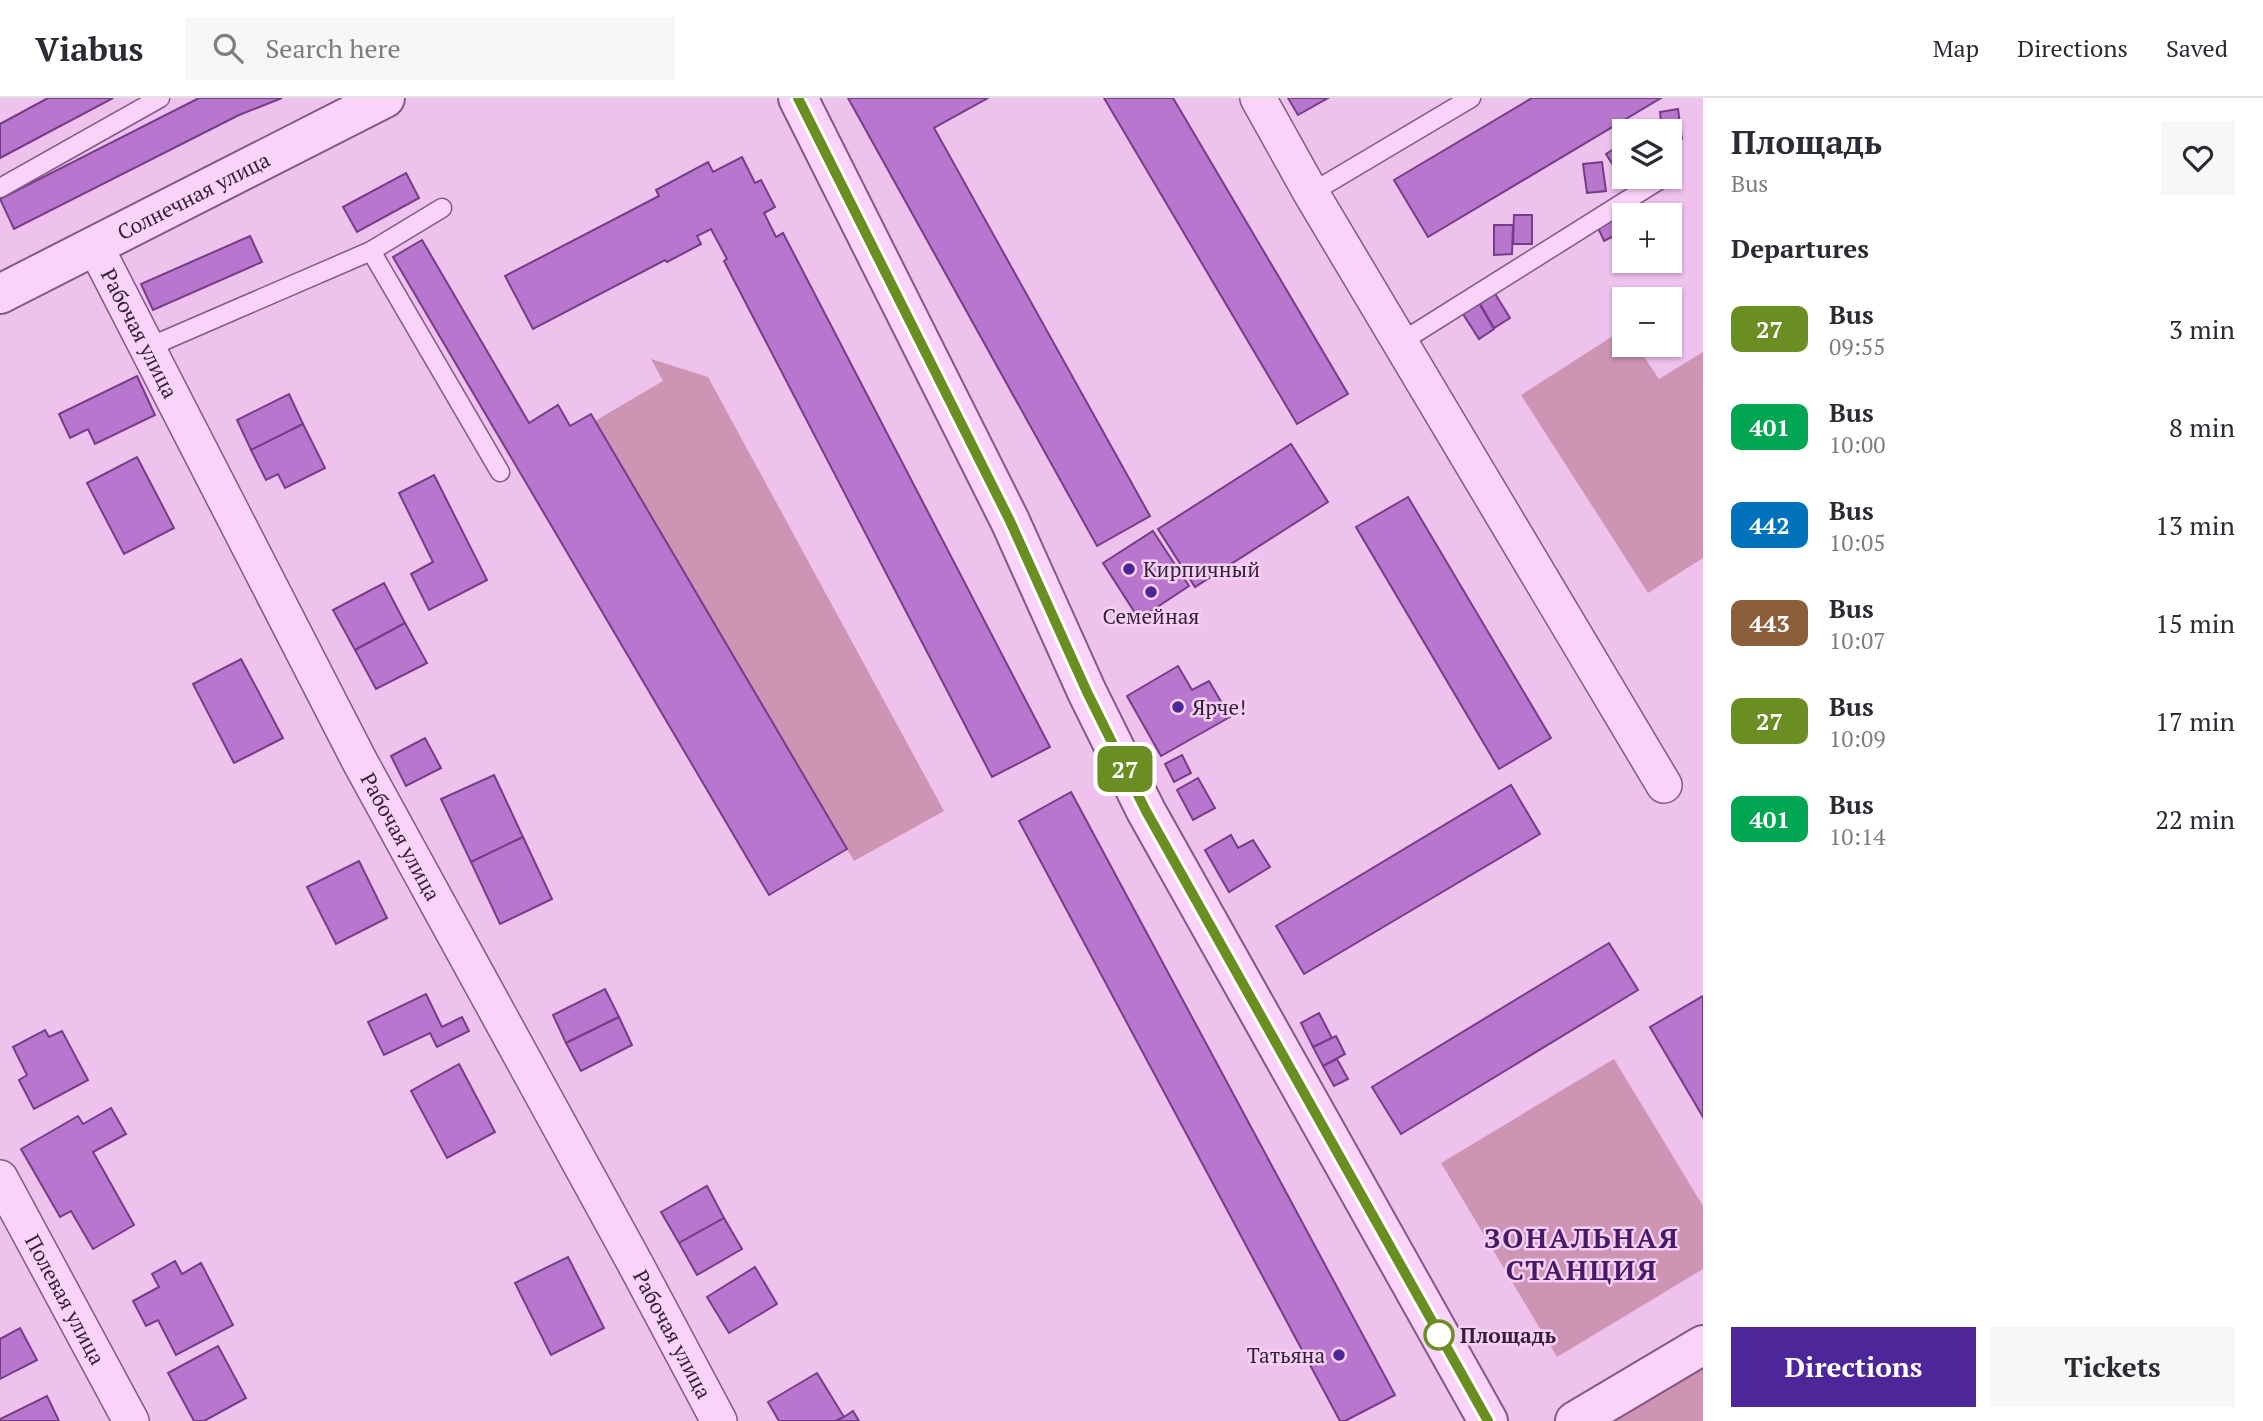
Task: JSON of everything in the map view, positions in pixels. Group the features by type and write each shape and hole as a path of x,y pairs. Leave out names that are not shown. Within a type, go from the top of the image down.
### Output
{"street":[{"name":"Солнечная улица","path":"0,294 386,98"},
{"path":"798,98 1010,521 1087,692 1146,811 1488,1421"},
{"path":"1258,98 1311,193 1664,785"},
{"name":"Рабочая улица","path":"95,246 359,760 719,1421"},
{"name":"Полевая улица","path":"0,1178 131,1421"},
{"path":"1576,1421 1703,1345"}],"lane":[{"path":"0,188 160,98"},
{"path":"1311,193 1471,98"},
{"path":"1401,342 1645,189"},
{"path":"147,348 371,251 442,208"},
{"path":"371,251 500,472"}],"shaded area":[{"path":"1612,337 1612,357 1644,357 1659,379 1703,352 1703,558 1648,593 1521,395"},
{"path":"651,359 708,377 944,811 854,861 595,421 663,381"},
{"path":"1614,1059 1703,1206 1703,1269 1557,1357 1441,1163"},
{"path":"1703,1365 1703,1421 1614,1421"}],"building":[{"path":"48,98 113,98 0,158 0,124"},
{"path":"199,98 282,98 239,115 14,229 0,199"},
{"path":"848,98 988,98 934,128 1150,516 1097,546"},
{"path":"1104,98 1173,98 1348,394 1297,424"},
{"path":"1288,98 1328,98 1298,115"},
{"path":"1532,98 1661,98 1626,119 1612,119 1612,127 1428,237 1394,180"},
{"path":"1678,109 1679,119 1661,119 1660,112"},
{"path":"1612,150 1612,163 1606,154"},
{"path":"742,157 755,183 761,180 775,207 764,213 776,237 783,233 1050,747 992,777 724,261 727,259 711,229 697,236 701,244 533,329 505,276 659,196 656,190 708,162 713,172"},
{"path":"1602,162 1606,191 1587,193 1583,164"},
{"path":"406,173 419,198 357,232 343,207"},
{"path":"1514,215 1532,215 1532,244 1513,244"},
{"path":"1612,216 1612,237 1604,241 1596,223"},
{"path":"1494,225 1513,225 1512,254 1494,255"},
{"path":"250,236 262,262 153,310 141,284"},
{"path":"422,240 529,423 558,405 570,426 591,414 847,849 769,895 393,257"},
{"path":"1494,292 1510,318 1494,328 1479,302"},
{"path":"1479,303 1494,329 1479,339 1463,314"},
{"path":"137,376 155,415 95,444 88,429 70,438 59,414"},
{"path":"289,394 303,424 251,450 237,420"},
{"path":"303,424 325,468 285,488 278,474 266,480 251,450"},
{"path":"1291,444 1328,502 1195,587 1158,529"},
{"path":"137,457 174,528 124,554 87,483"},
{"path":"434,475 487,580 429,610 411,574 433,562 399,493"},
{"path":"1408,497 1551,738 1499,769 1356,527"},
{"path":"1153,531 1189,586 1139,619 1103,563"},
{"path":"384,583 405,623 355,650 333,610"},
{"path":"405,623 427,663 376,689 355,650"},
{"path":"241,659 283,738 234,763 193,684"},
{"name":"Ярче!","path":"1178,666 1192,690 1209,681 1230,717 1161,756 1127,696"},
{"path":"425,738 441,768 406,786 391,756"},
{"path":"1182,755 1191,773 1174,782 1165,764"},
{"path":"494,775 523,837 471,862 441,799"},
{"path":"1198,778 1215,808 1193,820 1177,790"},
{"path":"1511,785 1540,834 1304,974 1276,926"},
{"path":"1071,792 1395,1395 1345,1421 1340,1421 1019,821"},
{"path":"1231,835 1238,848 1253,840 1270,867 1229,892 1205,850"},
{"path":"523,837 552,899 500,924 471,862"},
{"path":"359,861 387,918 336,944 307,887"},
{"path":"1609,943 1638,990 1401,1134 1372,1087"},
{"path":"605,989 619,1017 566,1043 553,1015"},
{"path":"426,994 442,1027 462,1017 469,1031 437,1047 430,1033 384,1055 368,1022"},
{"path":"1703,996 1703,1117 1650,1027"},
{"path":"1319,1013 1332,1038 1313,1047 1301,1023"},
{"path":"619,1017 632,1045 581,1071 566,1043"},
{"path":"45,1030 49,1037 62,1031 88,1080 34,1109 19,1080 27,1075 13,1047"},
{"path":"1336,1036 1345,1054 1323,1066 1313,1047"},
{"path":"1337,1059 1348,1079 1334,1086 1323,1066"},
{"path":"459,1064 495,1132 447,1158 411,1091"},
{"path":"111,1108 126,1134 93,1152 134,1225 93,1249 71,1211 60,1217 21,1149 78,1116 83,1124"},
{"path":"707,1186 724,1218 679,1243 661,1212"},
{"path":"724,1218 742,1249 697,1275 679,1243"},
{"path":"568,1257 604,1328 551,1355 515,1283"},
{"path":"175,1261 182,1274 201,1263 233,1325 176,1355 158,1320 146,1326 133,1301 159,1287 152,1274"},
{"path":"755,1267 777,1304 729,1333 707,1297"},
{"path":"20,1328 37,1360 0,1379 0,1339"},
{"path":"218,1346 246,1398 204,1421 194,1421 168,1373"},
{"path":"817,1373 844,1417 836,1421 779,1421 768,1402"},
{"path":"47,1396 59,1421 0,1421 0,1419"},
{"path":"853,1411 859,1421 836,1421 844,1417"}],"bus line":[{"name":"27","path":"798,98 1010,521 1087,692 1146,811 1488,1421"}],"place":[{"name":"Кирпичный","path":"1129,569"},
{"name":"Семейная","path":"1151,592"},
{"name":"Ярче!","path":"1178,707"},
{"name":"Площадь","path":"1439,1335"},
{"name":"Татьяна","path":"1339,1355"}],"district":[{"name":"ЗОНАЛЬНАЯ СТАНЦИЯ","path":"1582,1253"}]}
